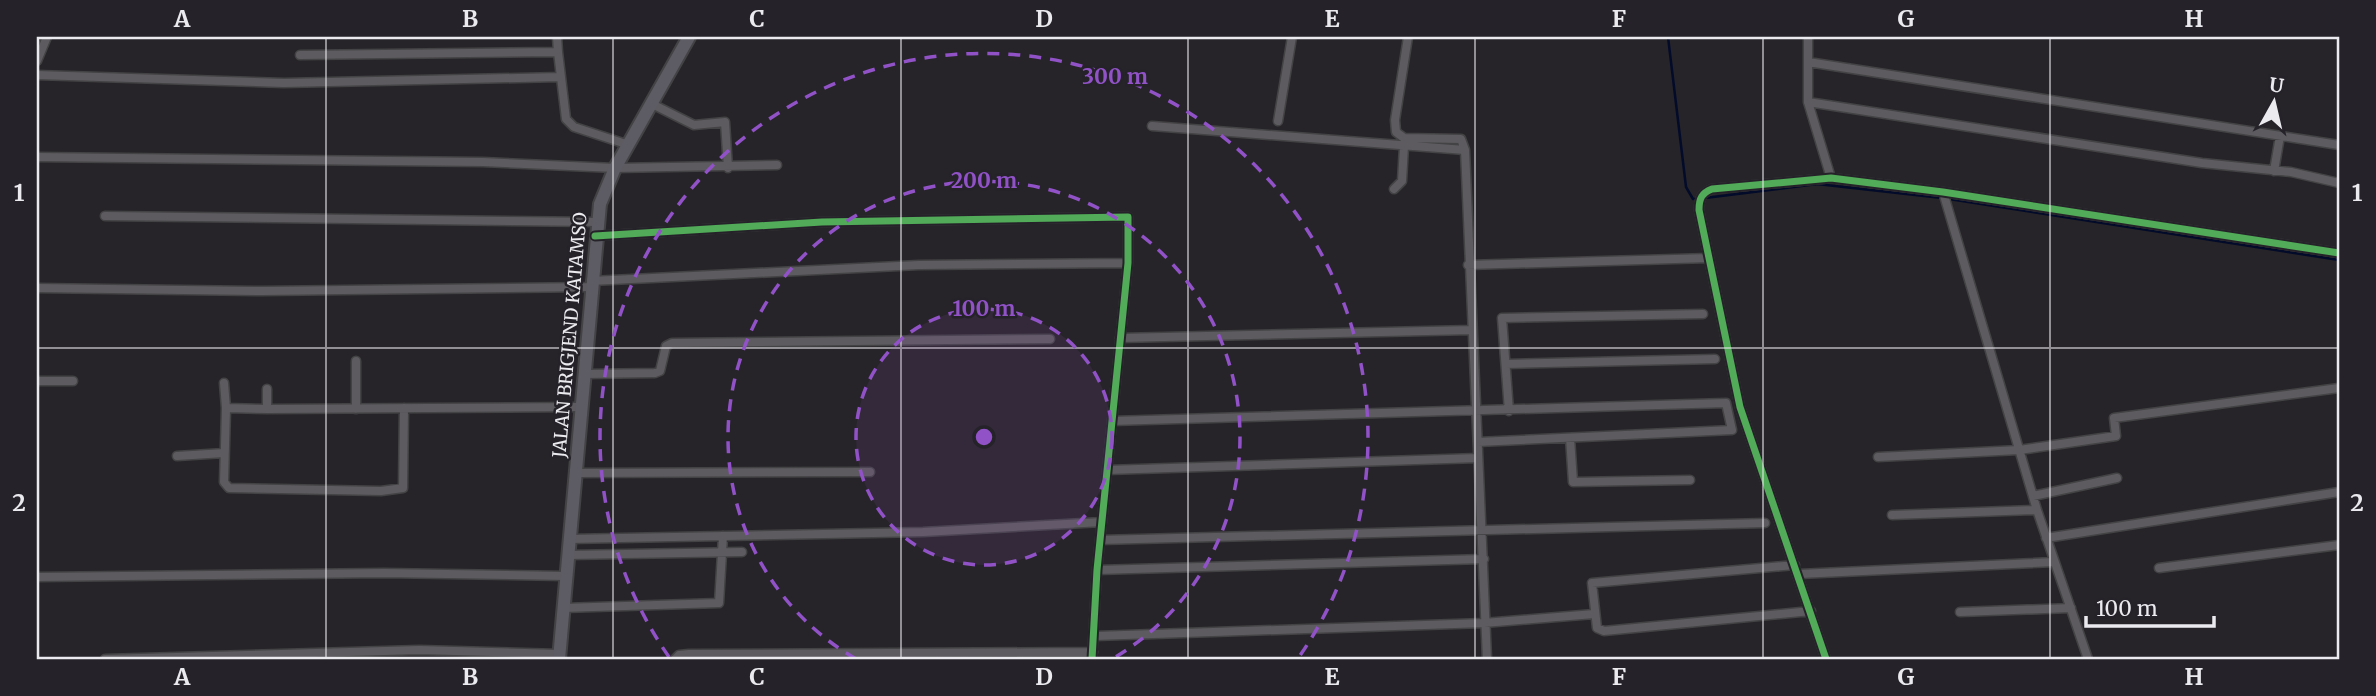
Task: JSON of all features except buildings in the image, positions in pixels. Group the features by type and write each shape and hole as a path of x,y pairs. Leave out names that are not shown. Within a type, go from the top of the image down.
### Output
{"highway":[{"name":"JALAN BRIGJEND KATAMSO","path":"559,657 597,222 603,194 615,168 689,37"}],"street":[{"path":"37,61 47,37"},
{"path":"557,37 564,112 570,124 629,145"},
{"path":"1278,121 1292,37"},
{"path":"1408,37 1395,120 1396,132 1404,138 1461,139 1465,150 1487,659"},
{"path":"1808,37 1808,102 1831,178"},
{"path":"300,55 558,52"},
{"path":"1808,62 2339,145"},
{"path":"37,75 284,83 560,77"},
{"path":"1808,102 2297,173 2339,183"},
{"path":"652,104 694,125 725,122 728,168"},
{"path":"1152,126 1465,150"},
{"path":"2274,171 2280,136"},
{"path":"1394,189 1402,181 1404,146"},
{"path":"37,157 483,162 615,168 777,165"},
{"path":"1826,659 1744,420 1699,210 1700,199 1705,192 1712,189 1831,178 1943,192 2339,253"},
{"path":"1943,192 2037,510 2088,659"},
{"path":"595,236 822,222 1125,215 1130,220 1097,570 1093,656 689,653 679,655 676,659"},
{"path":"106,216 597,222"},
{"path":"1468,265 1709,258"},
{"path":"37,288 262,291 591,284 908,265 1128,263"},
{"path":"1509,411 1502,318 1703,314"},
{"path":"1120,338 1472,330"},
{"path":"584,374 655,373 660,370 666,346 672,343 1050,338"},
{"path":"1506,364 1715,359"},
{"path":"356,361 356,409"},
{"path":"37,381 74,381"},
{"path":"224,383 224,482 233,489 400,489 404,485 404,408"},
{"path":"1878,457 2020,450 2116,436 2114,418 2339,388"},
{"path":"267,389 267,409"},
{"path":"1112,421 1726,403 1732,430 1478,442"},
{"path":"226,408 580,407"},
{"path":"1570,438 1573,482 1690,480"},
{"path":"177,456 224,453"},
{"path":"1107,470 1478,458"},
{"path":"575,473 870,472"},
{"path":"2033,496 2117,478"},
{"path":"2046,538 2339,492"},
{"path":"1892,515 2037,510"},
{"path":"569,539 923,533 1102,522"},
{"path":"1100,540 1765,523"},
{"path":"563,608 719,603 723,536"},
{"path":"2160,568 2339,545"},
{"path":"568,555 742,552"},
{"path":"1097,570 1484,559"},
{"path":"1799,574 2054,562"},
{"path":"1795,565 1592,583 1597,628 1602,631 1811,611"},
{"path":"37,577 371,573 566,576"},
{"path":"1960,612 2071,608"},
{"path":"1095,636 1484,622 1594,614"},
{"path":"105,659 419,650 559,657"}],"waterway":[{"path":"1668,37 1686,187 1693,199 1699,199"},
{"path":"1705,198 1817,184 1942,198"},
{"path":"1949,199 2339,260"}],"cycle path":[{"path":"1826,659 1740,407 1699,210 1700,199 1706,192 1712,189 1831,178 1943,192 2339,253"},
{"path":"595,236 822,222 1128,217 1128,263 1097,570 1092,659"}]}
